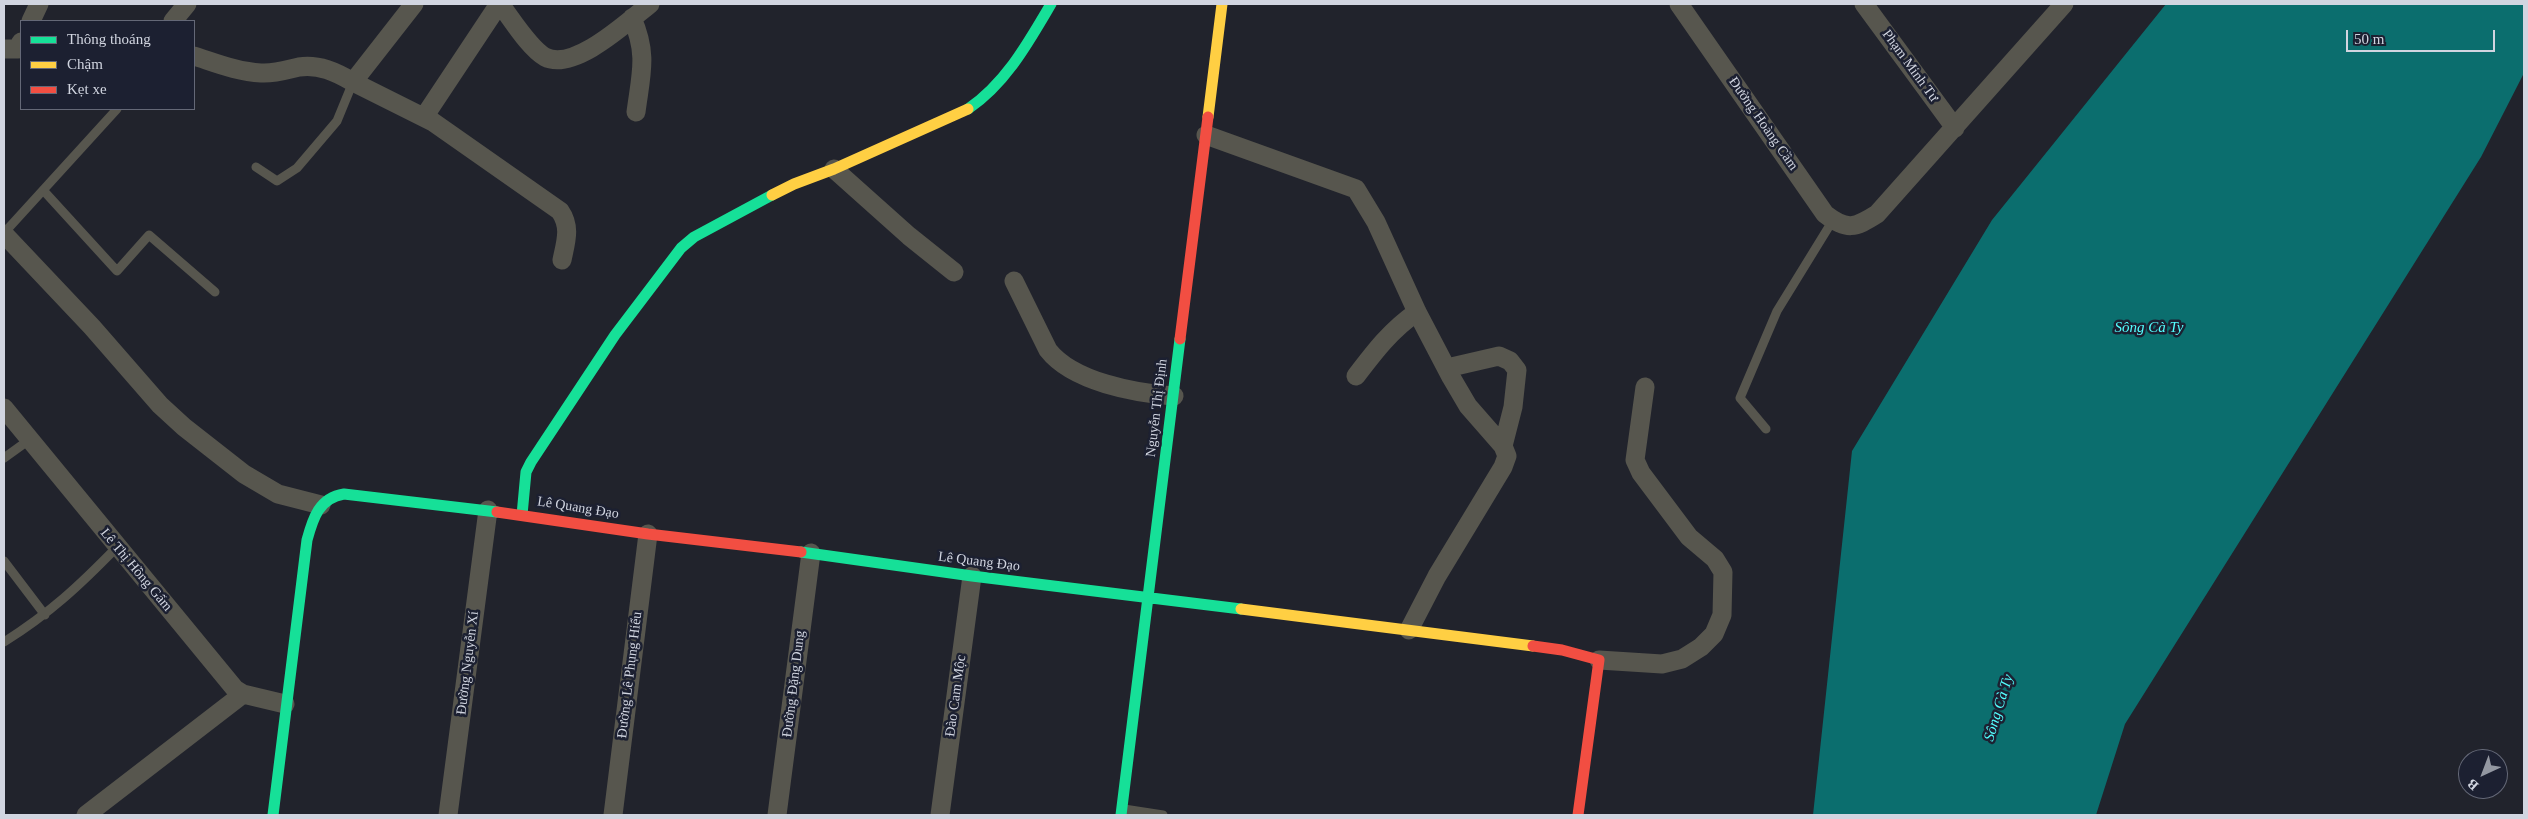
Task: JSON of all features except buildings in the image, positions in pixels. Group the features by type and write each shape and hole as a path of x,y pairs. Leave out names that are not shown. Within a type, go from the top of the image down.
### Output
{"street":[{"path":"31,20 39,4"},
{"path":"424,117 500,4 536,50 545,57 564,61 579,56 650,4"},
{"path":"522,515 526,472 531,462 615,335 681,248 694,237 716,224 794,184 834,169 963,113 978,103 1003,78 1051,4"},
{"name":"Nguyễn Thị Định","path":"1121,812 1222,4"},
{"name":"Đường Hoàng Cầm","path":"1679,4 1825,214 1833,220"},
{"name":"Phạm Minh Tư","path":"1864,4 1955,128"},
{"path":"353,82 405,6"},
{"path":"1833,220 1847,226 1859,226 1877,214 1955,128 2057,7"},
{"path":"632,18 641,38 643,58 636,112"},
{"path":"4,49 18,48 20,44"},
{"path":"195,56 240,70 261,73 275,73 301,67 322,67 424,117 455,136 560,211 567,221 568,234 562,260"},
{"path":"1206,135 1356,189 1376,222 1417,312 1468,406 1503,446 1507,456 1503,467 1437,576 1409,630"},
{"path":"834,169 909,236 954,272"},
{"path":"4,234 92,327 160,405 184,427 244,474 278,494 321,506 315,514 308,540 285,704 273,815"},
{"path":"1014,281 1048,350 1055,359 1089,377 1116,387 1174,396"},
{"path":"1356,376 1391,331 1417,312"},
{"path":"1447,368 1499,356 1510,361 1518,370 1513,407 1503,446"},
{"path":"1578,815 1599,660 1662,664 1682,659 1701,648 1714,634 1722,615 1723,572 1716,559 1689,537 1640,473 1635,460 1645,388"},
{"name":"Lê Thị Hồng Gấm","path":"4,408 117,548 235,688 243,694"},
{"name":"Lê Quang Đạo","path":"321,506 335,494 344,494 488,510 648,534 811,553 972,576 1562,650 1599,660"},
{"name":"Đường Nguyễn Xí","path":"448,815 488,510"},
{"name":"Đường Lê Phụng Hiểu","path":"613,815 648,534"},
{"name":"Đường Đặng Dung","path":"777,815 811,553"},
{"name":"Đào Cam Mộc","path":"940,815 972,576"},
{"path":"86,815 243,694 285,704"}],"lane":[{"path":"256,167 277,181 297,168 337,121 353,82"},
{"path":"4,234 116,110"},
{"path":"43,190 117,270 149,235 215,292"},
{"path":"1766,429 1740,398 1777,310 1833,220"},
{"path":"4,458 29,440"},
{"path":"4,642 66,599 117,548"},
{"path":"4,561 45,614"},
{"path":"1121,812 1163,815"}],"water":[{"name":"Sông Cà Ty","path":"2166,4 2524,4 2524,73 2481,157 2125,724 2096,815 1813,815 1852,451 1992,220"}],"traffic: fast":[{"path":"968,109 982,99 1005,75 1025,48 1051,4"},
{"path":"522,515 526,472 531,462 615,335 681,248 694,237 772,195"},
{"path":"1121,815 1180,339"},
{"path":"273,815 307,540 318,510 335,496 344,494 497,512"},
{"path":"801,552 972,576 1241,609"}],"traffic: slow":[{"path":"1208,117 1222,4"},
{"path":"772,195 968,109"},
{"path":"1241,609 1533,646"}],"traffic: jam":[{"path":"1180,339 1208,117"},
{"path":"497,512 648,534 801,552"},
{"path":"1533,646 1562,650 1599,660 1578,815"}]}
